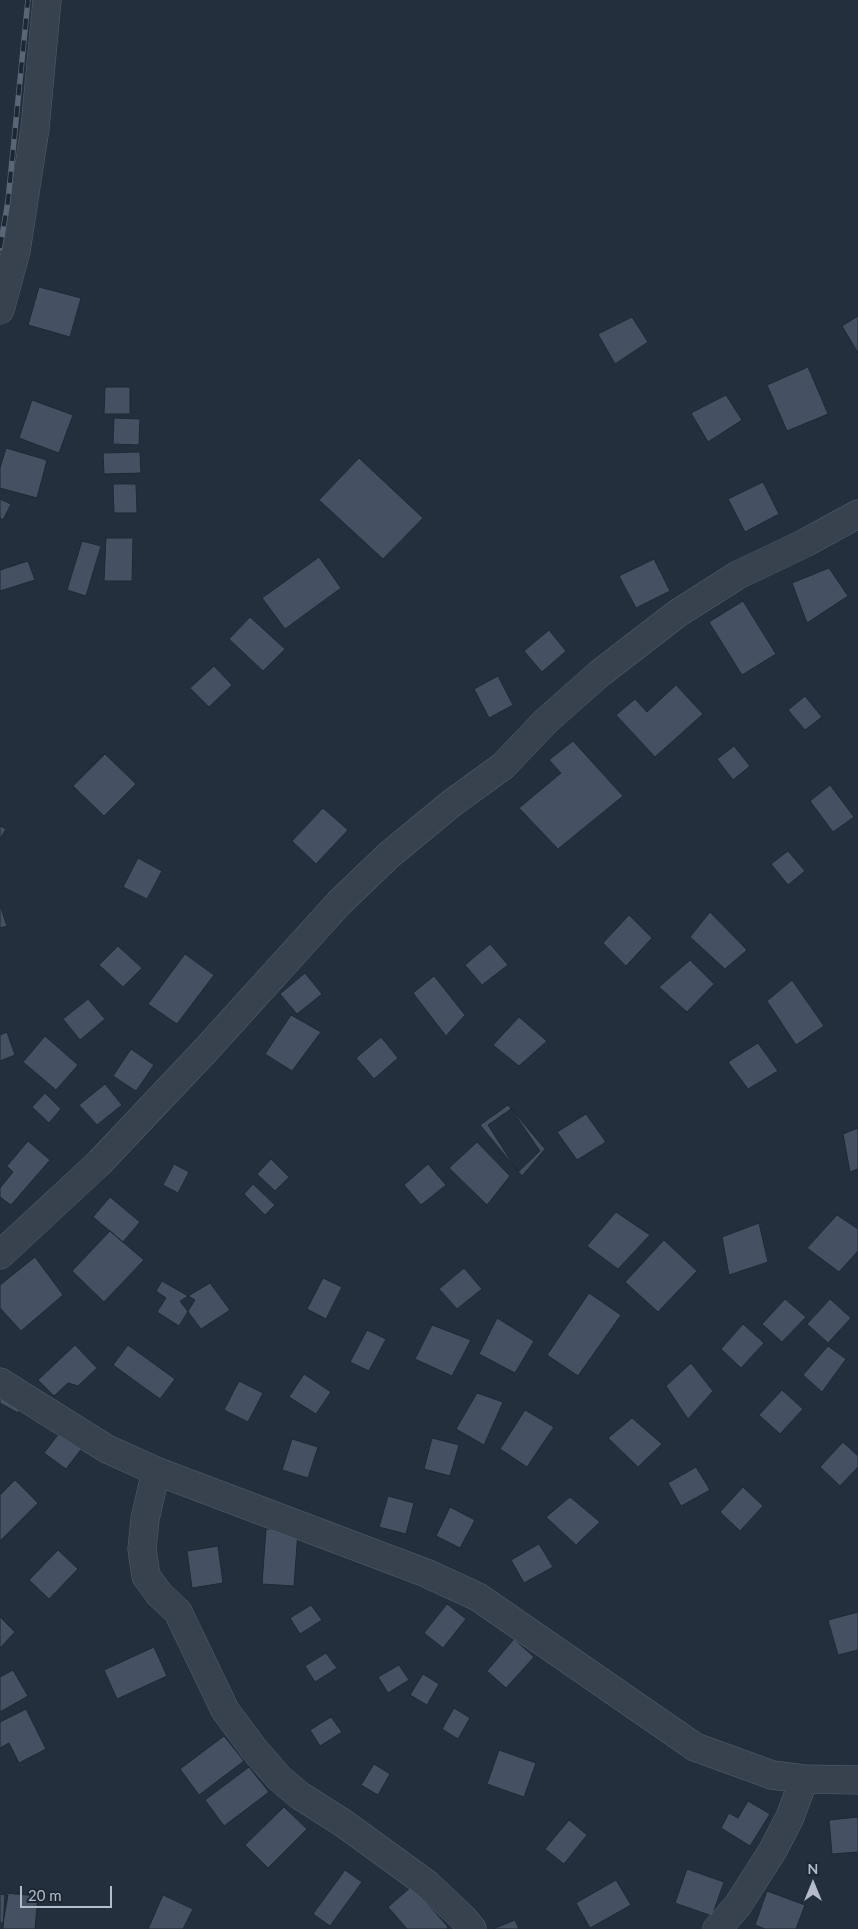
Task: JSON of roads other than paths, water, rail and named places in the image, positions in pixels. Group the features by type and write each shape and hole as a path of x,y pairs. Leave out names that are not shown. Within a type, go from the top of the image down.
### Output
{"street":[{"path":"0,310 16,251 29,166 47,0"},
{"path":"0,1255 100,1163 339,903 389,855 452,803 502,766 546,721 635,644 678,613 738,575 805,543 858,514"},
{"path":"0,1382 107,1449 156,1471 426,1573 478,1597 695,1747 772,1775 804,1779 858,1780"},
{"path":"156,1471 145,1519 142,1549 146,1576 159,1594 178,1612 225,1710 252,1748 279,1778 299,1795 343,1823 427,1884 472,1929"},
{"path":"717,1929 738,1905 773,1850 790,1817 804,1779"}],"railway":[{"path":"0,248 8,201 28,0"}]}
